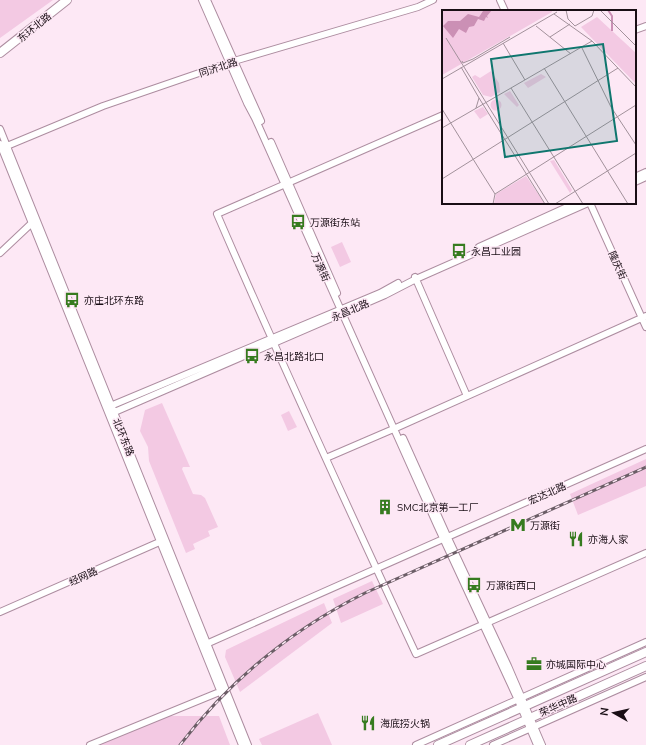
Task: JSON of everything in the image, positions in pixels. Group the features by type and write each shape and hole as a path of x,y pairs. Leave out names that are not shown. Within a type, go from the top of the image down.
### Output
{"main road":[{"name":"东环北路","path":"0,53 67,0"},
{"name":"荣华中路","path":"438,745 646,652"},
{"name":"荣华中路","path":"470,745 646,666"}],"street":[{"name":"万源街","path":"202,0 232,62"},
{"name":"万源街","path":"207,0 247,104 287,183 445,539 486,624 532,728"},
{"name":"同济北路","path":"7,146 103,106 232,62 418,7 433,0"},
{"path":"500,0 505,10"},
{"path":"636,30 646,26"},
{"path":"442,116 218,214 272,341 376,569 416,654 646,553"},
{"name":"北环东路","path":"0,129 34,221"},
{"name":"北环东路","path":"0,144 34,221 205,644 248,745"},
{"path":"636,177 646,172"},
{"path":"636,182 646,177"},
{"name":"永昌北路","path":"110,410 343,310 385,295 415,277 574,204"},
{"name":"永昌北路","path":"415,277 587,204"},
{"name":"隆庆街","path":"589,204 644,316 646,327"},
{"path":"0,253 34,221"},
{"path":"415,277 466,396"},
{"path":"326,458 644,316"},
{"name":"宏达北路","path":"205,644 646,449"},
{"name":"经网路","path":"0,612 163,541"},
{"path":"416,745 646,642"},
{"name":"北环东路","path":"205,644 218,684 242,745"},
{"path":"578,673 596,675"},
{"path":"493,745 646,677"},
{"path":"218,684 217,693 238,745"},
{"path":"90,745 217,693"},
{"path":"532,728 537,745"},
{"path":"532,728 542,745"}],"shaded area":[{"path":"0,0 53,0 0,38"},
{"path":"342,242 351,262 340,267 331,247"},
{"path":"162,403 190,467 183,467 182,469 193,494 201,495 205,498 218,527 208,531 210,536 193,544 195,549 186,553 149,461 148,447 140,431 145,410"},
{"path":"289,411 297,427 288,431 281,415"},
{"path":"646,459 646,486 578,515 570,494"},
{"path":"372,581 383,604 341,623 333,599"},
{"path":"324,603 332,623 240,692 225,657 226,650"},
{"path":"318,713 332,745 262,745 259,739"},
{"path":"163,716 219,716 230,745 97,745"}],"railway":[{"path":"180,745 219,699 241,678 288,640 338,607 365,593 646,467"}],"place":[{"name":"万源街东站","path":"298,222"},
{"name":"永昌工业园","path":"459,251"},
{"name":"亦庄北环东路","path":"72,300"},
{"name":"永昌北路北口","path":"252,356"},
{"name":"SMC北京第一工厂","path":"385,507"},
{"name":"万源街","path":"518,525"},
{"name":"亦海人家","path":"576,539"},
{"name":"万源街西口","path":"474,585"},
{"name":"亦城国际中心","path":"534,664"},
{"name":"海底捞火锅","path":"368,723"}]}
